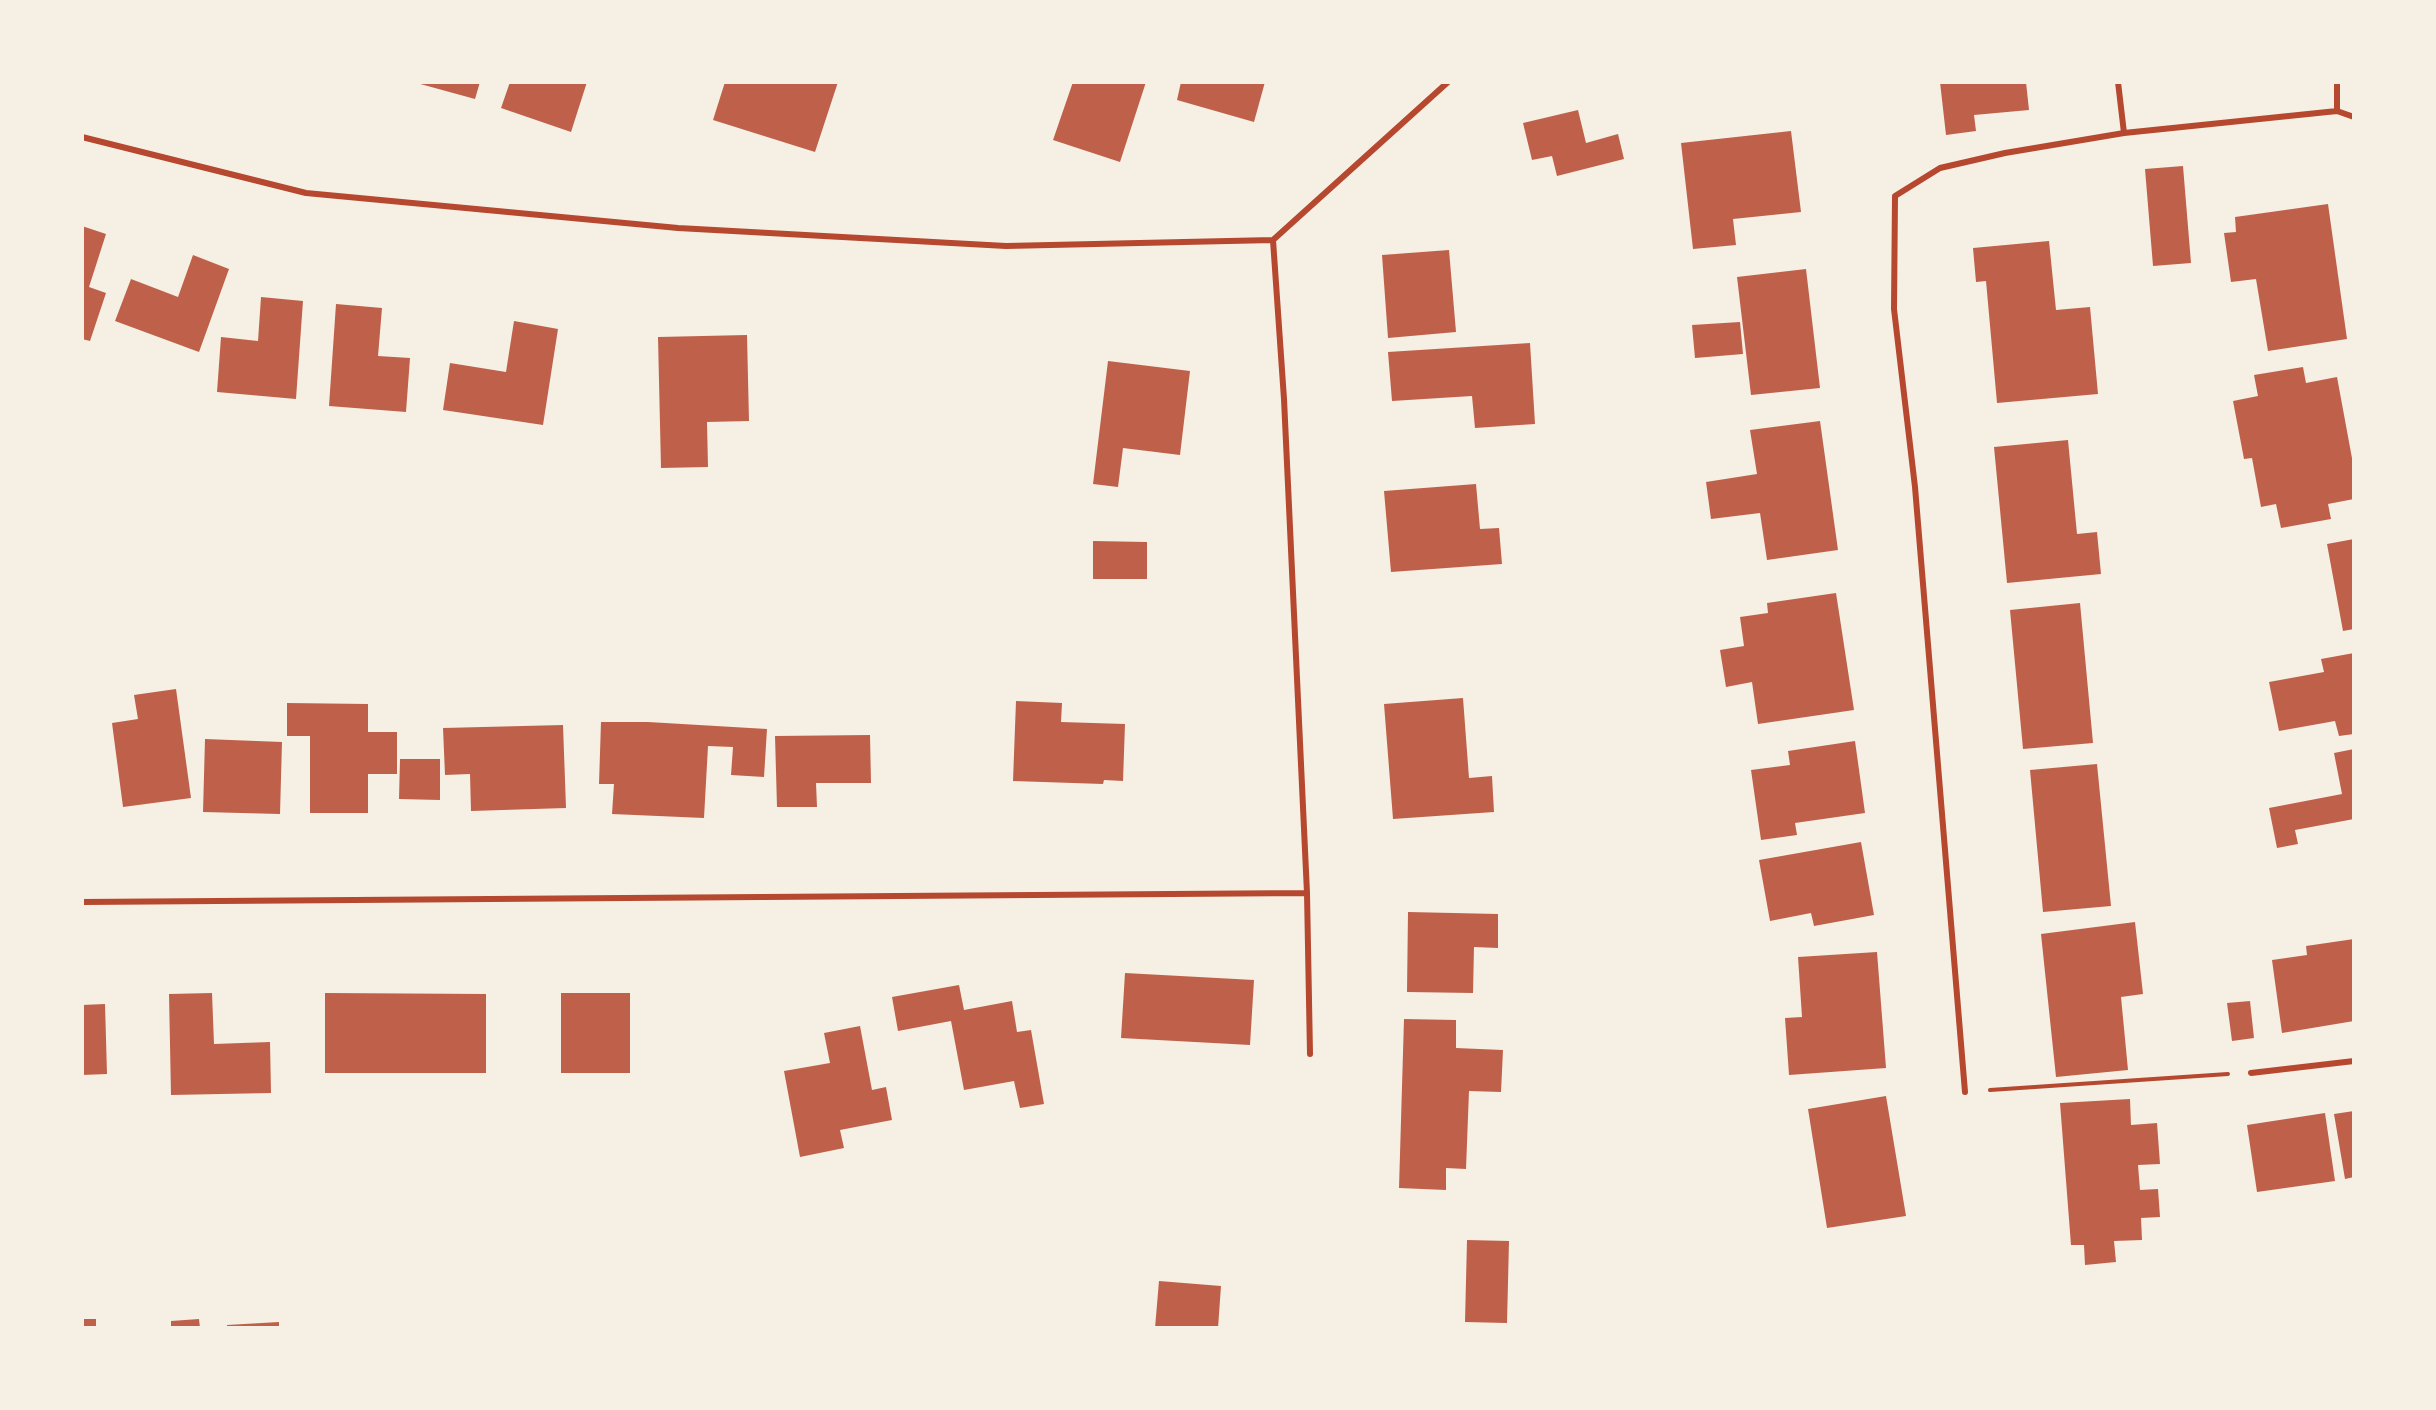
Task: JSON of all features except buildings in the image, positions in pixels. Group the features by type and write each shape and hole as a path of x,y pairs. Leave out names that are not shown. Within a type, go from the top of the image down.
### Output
{"street":[{"path":"82,137 306,193 678,228 1006,246 1273,240 1448,82"},
{"path":"2118,82 2124,133"},
{"path":"2337,82 2337,111"},
{"path":"1965,1092 1915,487 1894,309 1895,196 1940,168 2006,153 2124,133 2337,111 2354,117"},
{"path":"1273,240 1284,399 1307,893 1310,1054"},
{"path":"82,902 1307,893"},
{"path":"2251,1072 2354,1061"}],"path":[{"path":"1965,1092 2251,1072"}]}
